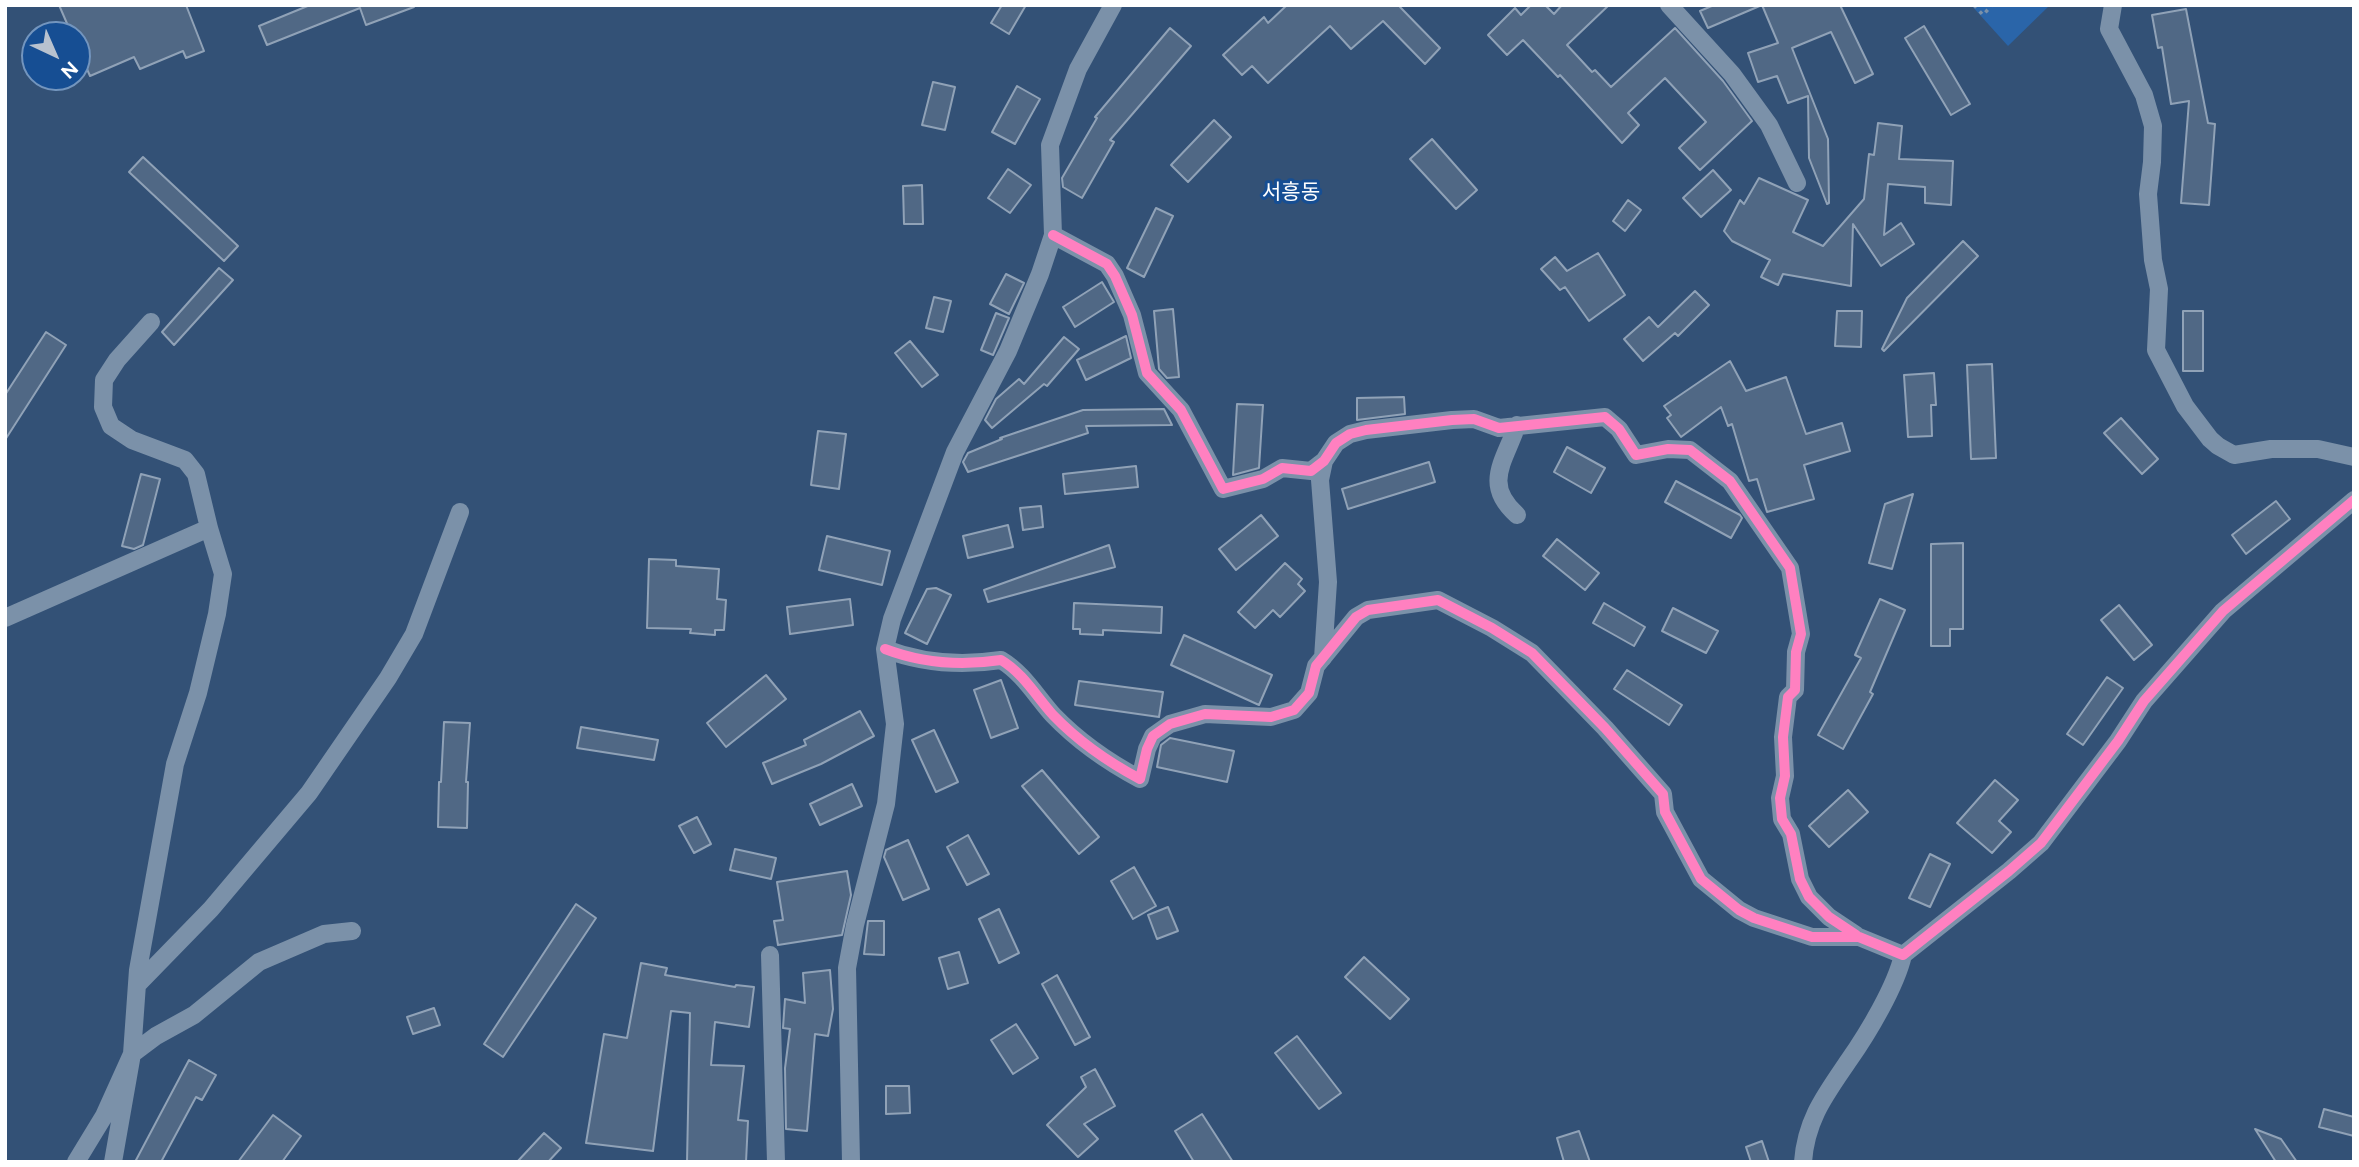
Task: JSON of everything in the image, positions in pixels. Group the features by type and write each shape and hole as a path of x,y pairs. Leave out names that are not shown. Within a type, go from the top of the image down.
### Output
{"street":[{"path":"851,1162 847,968 855,925 886,804 895,724 886,649 892,619 955,452 1008,351 1040,274 1053,235 1050,145 1078,69 1113,5"},
{"path":"1669,5 1732,74 1769,125 1797,183"},
{"path":"2113,5 2109,29 2144,95 2153,126 2148,194 2153,260 2159,289 2156,350 2185,407 2210,439 2234,455 2271,449 2318,449 2354,457"},
{"path":"1053,235 1107,264 1115,275 1132,315 1147,373 1181,410 1223,489 1263,479 1283,468 1311,471 1324,461 1336,443 1350,434 1474,419 1499,428 1605,417 1619,429 1636,455 1668,449 1689,450 1730,481 1790,568 1801,634 1796,652 1795,690 1788,697 1783,737 1785,776 1780,798 1782,819 1791,834 1800,879 1809,897 1836,923 1859,937 1903,955"},
{"path":"113,1162 132,1054 137,985 175,764 198,693 217,614 223,574 208,528 196,474 186,460 132,440 111,426 103,407 104,380 117,360 151,322"},
{"path":"1517,425 1500,468 1497,484 1500,496 1517,515"},
{"path":"1323,657 1328,582 1320,480 1324,461"},
{"path":"1803,1162 1805,1136 1813,1118 1830,1087 1864,1038 1899,972 1903,955 2009,872 2040,843 2118,741 2144,701 2216,619 2354,499"},
{"path":"137,985 211,909 309,793 360,720 414,634 460,512"},
{"path":"5,618 208,528"},
{"path":"886,649 906,657 935,663 972,664 1001,660 1013,667 1054,716 1081,740 1108,762 1140,779 1153,736 1170,724 1205,714 1271,717 1294,710 1309,692 1316,666 1356,617 1368,610 1438,600 1492,628 1532,653 1605,728 1664,794 1665,812 1700,879 1739,911 1811,937 1859,937"},
{"path":"76,1162 104,1116 132,1054 156,1036 194,1015 259,962 324,934 352,931"},
{"path":"770,955 776,1162"}],"path":[{"path":"1974,5 1983,15 1992,5"}],"shaded area":[{"path":"1971,5 2050,5 2008,46"}],"building":[{"path":"59,5 186,5 204,51 186,58 183,51 140,69 134,57 91,76 91,21 66,21"},
{"path":"310,5 414,7 366,25 360,8 267,45 259,26"},
{"path":"1002,5 1026,5 1009,34 991,23"},
{"path":"1287,5 1401,5 1440,48 1425,64 1383,21 1351,49 1330,26 1268,83 1252,66 1242,75 1223,55 1264,17 1268,23"},
{"path":"1531,5 1545,5 1554,14 1562,5 1609,5 1567,45 1592,72 1595,70 1611,87 1675,28 1723,81 1752,121 1700,170 1679,148 1706,122 1665,78 1628,113 1639,125 1622,143 1560,75 1558,77 1523,40 1507,55 1488,35 1515,8 1521,15"},
{"path":"1714,5 1762,5 1708,28 1700,11"},
{"path":"1762,5 1840,5 1873,74 1855,83 1831,32 1792,48 1828,139 1827,204 1809,158 1808,96 1788,103 1777,76 1758,82 1748,53 1778,43"},
{"path":"2186,9 2208,123 2215,124 2209,205 2181,203 2189,101 2171,104 2162,47 2158,48 2152,15"},
{"path":"1924,26 1970,104 1951,115 1905,38"},
{"path":"1170,28 1191,46 1110,140 1114,142 1082,198 1063,187 1062,178 1097,118 1095,117"},
{"path":"933,82 955,87 945,130 922,125"},
{"path":"1017,86 1040,99 1015,144 992,132"},
{"path":"1214,120 1231,137 1188,182 1171,165"},
{"path":"1878,123 1902,126 1899,159 1953,161 1951,205 1925,203 1925,187 1888,184 1884,235 1901,223 1914,244 1881,266 1853,224 1851,286 1783,274 1778,285 1761,277 1770,260 1732,241 1724,231 1740,200 1744,204 1759,178 1808,200 1793,232 1823,246 1864,199 1869,154 1874,155"},
{"path":"1432,139 1477,190 1456,209 1410,159"},
{"path":"143,157 238,246 224,261 129,172"},
{"path":"1008,169 1031,185 1010,213 988,198"},
{"path":"1713,170 1731,190 1701,217 1683,198"},
{"path":"922,185 923,224 904,224 903,186"},
{"path":"1628,200 1641,210 1625,231 1613,221"},
{"path":"1156,208 1173,216 1144,277 1127,268"},
{"path":"1963,241 1978,256 1884,351 1882,349 1907,298"},
{"path":"1598,253 1625,295 1589,321 1565,287 1560,290 1541,269 1555,257 1567,271"},
{"path":"219,268 233,280 174,345 162,332"},
{"path":"1006,274 1024,283 1009,314 990,304"},
{"path":"1102,282 1114,302 1075,327 1063,307"},
{"path":"1695,291 1709,305 1678,336 1675,333 1643,361 1624,339 1649,317 1658,327"},
{"path":"934,297 951,301 943,332 926,328"},
{"path":"1173,309 1179,377 1167,378 1159,369 1154,311"},
{"path":"1837,311 1862,311 1861,347 1835,346"},
{"path":"2183,311 2203,311 2203,371 2183,371"},
{"path":"996,313 1009,318 993,355 981,350"},
{"path":"46,332 66,345 5,440 5,395"},
{"path":"1126,336 1131,358 1086,380 1077,360"},
{"path":"1064,337 1079,349 1047,386 1044,384 992,428 985,420 996,399 1019,379 1024,384"},
{"path":"910,341 938,375 922,387 895,353"},
{"path":"1730,361 1746,391 1786,377 1806,434 1842,423 1850,451 1804,465 1814,499 1767,512 1757,479 1749,481 1732,424 1728,426 1721,407 1681,437 1667,418 1671,415 1664,406"},
{"path":"1992,364 1996,458 1971,459 1967,365"},
{"path":"1934,373 1936,405 1931,405 1932,436 1908,437 1904,375"},
{"path":"1404,397 1405,414 1357,420 1357,398"},
{"path":"1237,404 1263,405 1259,468 1233,475"},
{"path":"1164,409 1172,425 1086,426 1088,433 968,472 963,462 968,453 1002,439 1000,438 1083,410"},
{"path":"2121,418 2158,459 2142,474 2104,433"},
{"path":"818,431 846,434 839,489 811,485"},
{"path":"1567,447 1605,468 1591,493 1554,472"},
{"path":"1429,462 1435,482 1348,509 1342,489"},
{"path":"1136,466 1138,487 1065,494 1063,474"},
{"path":"141,474 160,479 143,545 134,549 122,546"},
{"path":"1676,481 1740,515 1742,518 1731,538 1665,502"},
{"path":"1913,494 1892,569 1869,563 1885,504"},
{"path":"2276,501 2290,519 2246,554 2232,535"},
{"path":"1041,506 1043,527 1023,530 1020,508"},
{"path":"1261,515 1278,536 1236,570 1219,549"},
{"path":"1008,525 1013,547 968,558 963,536"},
{"path":"827,536 890,551 882,585 819,570"},
{"path":"1557,539 1599,573 1585,590 1543,556"},
{"path":"1963,543 1963,629 1950,629 1950,646 1931,646 1931,544"},
{"path":"1109,545 1115,567 988,602 984,590"},
{"path":"649,559 676,560 676,566 719,569 717,599 726,600 724,630 715,630 715,635 690,633 691,629 647,628"},
{"path":"1285,563 1302,579 1298,584 1305,591 1280,617 1273,610 1255,628 1238,612"},
{"path":"936,588 951,595 927,644 905,633 927,589"},
{"path":"850,599 853,625 790,634 787,607"},
{"path":"1880,599 1905,610 1870,692 1873,694 1843,749 1818,735 1861,658 1855,655"},
{"path":"1074,603 1162,607 1161,633 1103,630 1103,635 1080,634 1080,629 1073,629"},
{"path":"1604,603 1645,627 1634,646 1593,623"},
{"path":"2119,605 2152,645 2134,660 2101,620"},
{"path":"1673,608 1718,631 1706,653 1662,631"},
{"path":"1184,635 1272,675 1259,705 1171,665"},
{"path":"1627,670 1682,705 1669,725 1614,689"},
{"path":"766,675 786,699 726,747 707,723"},
{"path":"2107,677 2123,688 2083,745 2067,734"},
{"path":"1001,680 1018,728 991,738 974,690"},
{"path":"1079,681 1163,692 1159,717 1075,705"},
{"path":"860,711 874,736 821,764 772,784 763,763 806,745 804,740"},
{"path":"444,722 470,723 466,782 467,828 438,827"},
{"path":"581,727 658,740 654,760 577,748"},
{"path":"934,730 958,782 936,792 912,740"},
{"path":"1170,738 1234,751 1227,782 1157,767 1161,745"},
{"path":"1042,770 1099,837 1079,854 1022,786"},
{"path":"1995,780 2018,800 1999,821 2011,832 1992,853 1957,823"},
{"path":"852,784 862,806 820,825 810,804"},
{"path":"1848,790 1868,812 1829,847 1809,826"},
{"path":"697,817 711,844 694,853 679,826"},
{"path":"968,835 989,874 967,885 947,847"},
{"path":"908,840 929,889 903,900 884,857 886,850"},
{"path":"735,849 776,858 771,879 730,870"},
{"path":"1930,854 1950,864 1930,907 1909,898"},
{"path":"1134,867 1156,906 1133,919 1111,881"},
{"path":"847,871 851,895 842,935 778,945 774,921 783,920 777,882"},
{"path":"576,904 596,918 503,1057 484,1044"},
{"path":"1168,907 1178,931 1157,939 1148,915"},
{"path":"999,909 1019,953 999,963 979,919"},
{"path":"868,921 884,921 884,955 864,954"},
{"path":"959,952 968,983 948,989 939,958"},
{"path":"1364,957 1409,999 1390,1019 1345,977"},
{"path":"641,963 667,968 665,975 735,987 754,987 749,1027 715,1022 711,1065 744,1066 738,1120 748,1121 746,1162 687,1162 690,1013 671,1011 653,1151 586,1143 604,1034 627,1038"},
{"path":"830,970 833,1009 828,1036 815,1034 807,1131 786,1129 785,1068 790,1029 783,1028 785,999 805,1003 803,973"},
{"path":"1057,975 1090,1037 1075,1045 1042,984"},
{"path":"434,1008 440,1025 413,1034 407,1017"},
{"path":"1016,1024 1038,1058 1013,1074 991,1040"},
{"path":"1297,1036 1341,1093 1319,1109 1275,1053"},
{"path":"189,1060 216,1075 202,1100 196,1097 161,1162 135,1162"},
{"path":"1095,1069 1115,1106 1084,1124 1098,1139 1078,1157 1047,1125 1086,1087 1081,1077"},
{"path":"886,1086 909,1086 910,1113 886,1114"},
{"path":"2324,1109 2354,1117 2354,1136 2319,1127"},
{"path":"1202,1114 1233,1162 1194,1162 1175,1131"},
{"path":"273,1115 301,1136 282,1162 238,1162"},
{"path":"2255,1129 2281,1139 2297,1162 2276,1162"},
{"path":"1579,1131 1590,1162 1564,1162 1557,1138"},
{"path":"544,1133 561,1148 548,1162 517,1162"},
{"path":"1762,1141 1769,1162 1751,1162 1746,1147"}],"cycle path":[{"path":"1053,235 1107,264 1132,315 1147,373 1181,410 1223,489 1263,479 1282,468 1311,471 1324,461 1336,443 1350,434 1474,419 1499,428 1605,417 1619,429 1636,455 1668,449 1690,450 1730,481 1790,568 1801,634 1796,652 1795,690 1788,697 1783,737 1785,776 1780,798 1782,819 1791,834 1800,879 1809,897 1829,917 1856,935"},
{"path":"885,649 914,658 943,662 1001,660 1023,678 1053,715 1073,734 1140,779 1153,736 1170,724 1205,714 1271,717 1294,710 1309,693 1316,666 1356,617 1368,610 1438,600 1492,628 1532,653 1605,728 1663,794 1665,812 1701,879 1739,910 1754,918 1812,937 1859,937 1903,955 2041,843 2118,741 2144,701 2223,611 2354,500"}],"district":[{"name":"서흥동","path":"1291,193"}]}
